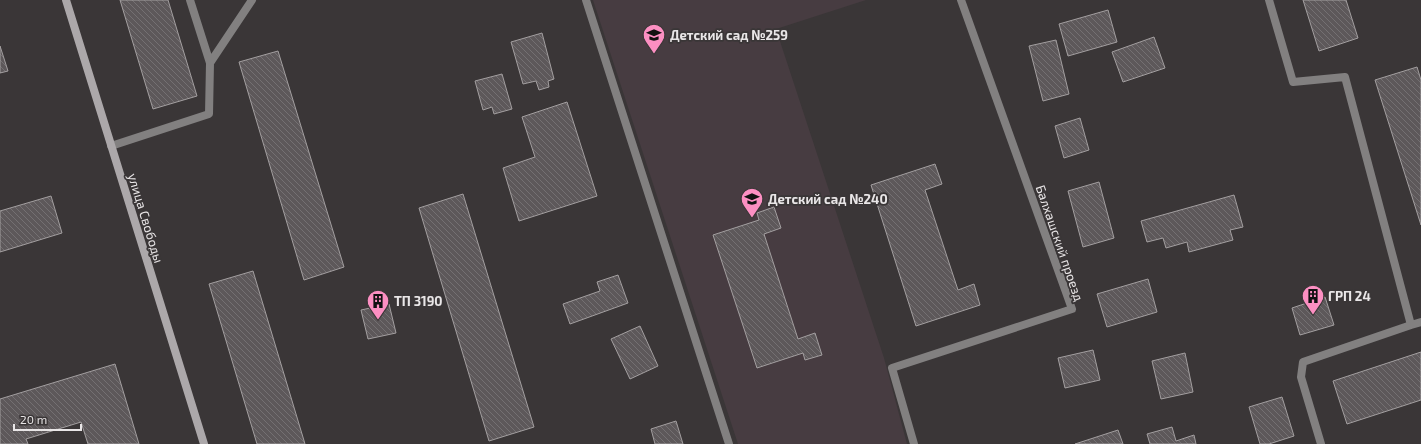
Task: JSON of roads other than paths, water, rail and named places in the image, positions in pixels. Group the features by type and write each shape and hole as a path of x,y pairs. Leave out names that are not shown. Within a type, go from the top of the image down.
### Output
{"main road":[{"name":"улица Свободы","path":"66,0 204,444"}],"street":[{"path":"111,146 209,114 210,64 190,0"},
{"path":"210,64 252,0"},
{"path":"586,0 729,444"},
{"name":"Балхашский проезд","path":"914,444 892,368 1072,309 961,0"},
{"path":"1269,0 1293,82 1345,77 1411,325"},
{"path":"1321,444 1301,377 1304,362 1421,322"}],"place":[{"name":"Детский сад №259","path":"654,54"},
{"name":"Детский сад №240","path":"752,218"},
{"name":"ГРП 24","path":"1313,316"},
{"name":"ТП 3190","path":"378,320"}]}
